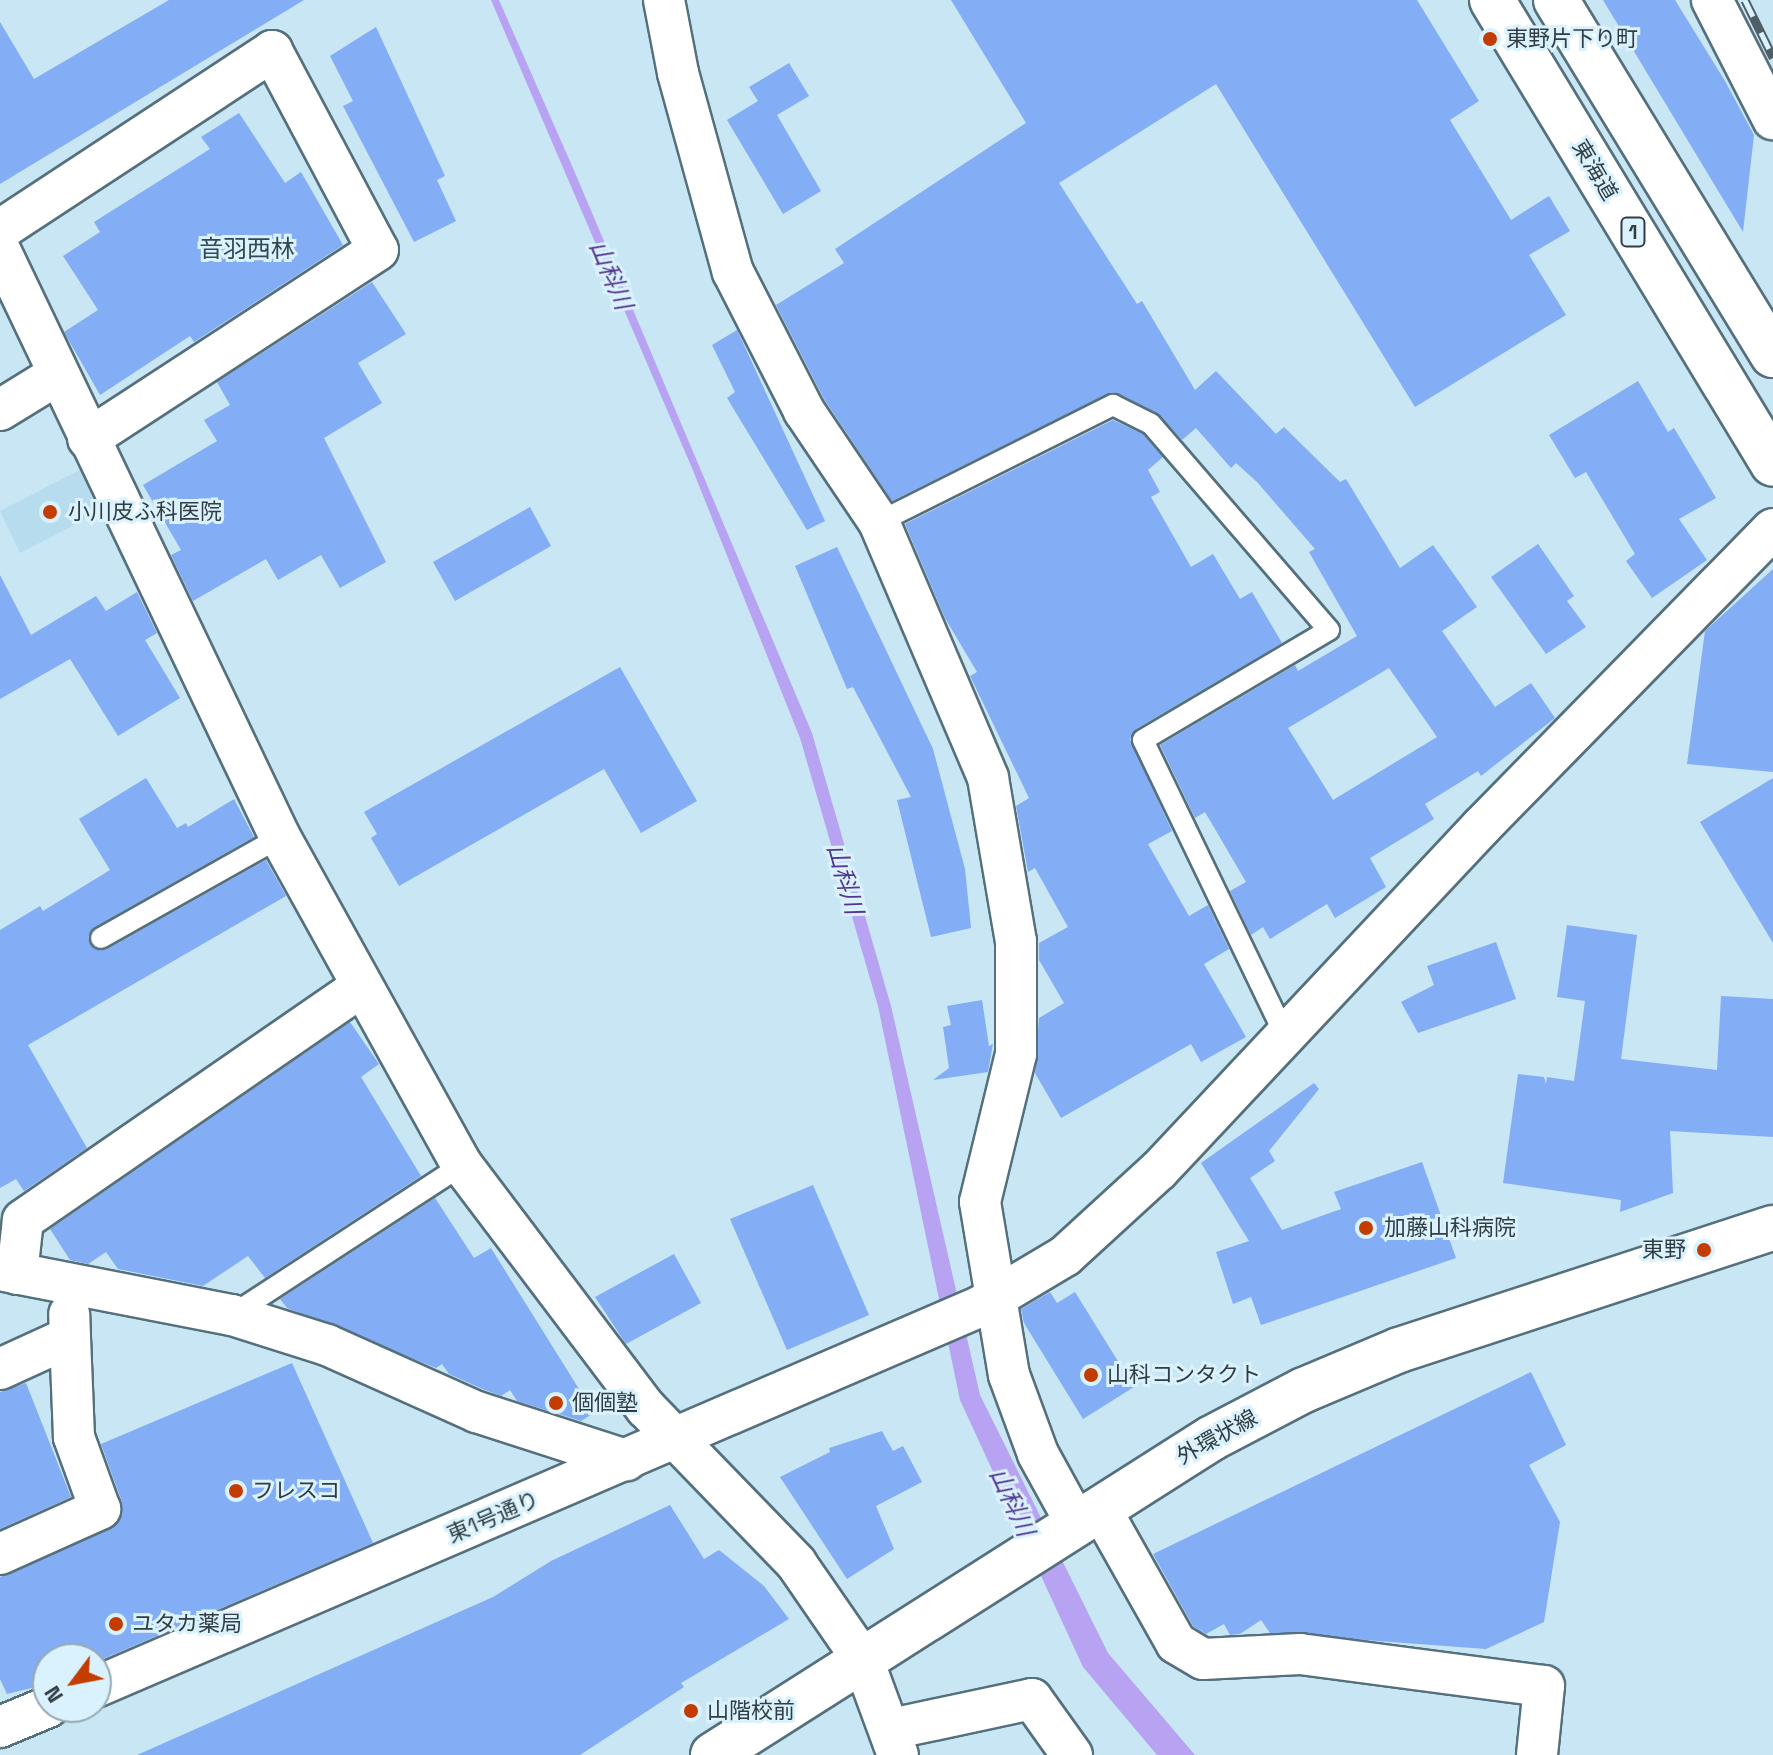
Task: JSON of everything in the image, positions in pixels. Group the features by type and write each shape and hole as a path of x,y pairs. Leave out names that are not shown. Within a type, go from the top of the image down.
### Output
{"main road":[{"name":"東海道","path":"1492,0 1773,464"},
{"path":"1556,0 1773,355"},
{"name":"外環状線","path":"713,1755 1212,1438 1399,1350 1773,1228"}],"street":[{"path":"664,0 678,73 733,272 804,411 879,522 988,778 1016,941 1016,1054 980,1202 990,1303 1009,1375 1038,1454 1080,1521 1176,1643 1203,1659 1300,1654 1544,1686 1537,1755"},
{"path":"1712,0 1773,119"},
{"path":"0,230 272,51 378,250 88,439"},
{"path":"0,250 280,837 359,988 462,1165 646,1408 796,1563 863,1660 894,1742 1032,1699 1072,1755"},
{"path":"0,410 57,375"},
{"name":"東1号通り","path":"112,1680 990,1303 1065,1256 1159,1170 1481,827 1773,529"},
{"path":"359,988 23,1220 9,1272 232,1315 327,1345 477,1412 626,1460"},
{"path":"0,1554 100,1509 74,1437 67,1284"},
{"path":"0,1369 70,1337"},
{"path":"1,1724 32,1713"}],"lane":[{"path":"879,522 1113,405 1151,424 1329,630 1143,740 1286,1037"},
{"path":"101,938 280,837"},
{"path":"232,1315 462,1165"}],"shaded area":[{"name":"小川皮ふ科医院","path":"82,469 103,510 20,553 0,511"}],"water":[{"name":"山科川","path":"491,0 499,0 576,175 812,733 891,1006 980,1395 1108,1653 1195,1755 1157,1755 1083,1667 960,1400 878,1006 800,738 692,468"}],"building":[{"path":"169,0 304,0 0,184 0,22 34,79"},
{"path":"951,0 1417,0 1479,101 1450,120 1511,220 1549,196 1570,231 1529,255 1566,315 1415,407 1216,84 1059,183 1137,304 1142,301 1195,390 1216,371 1276,434 1284,427 1340,482 1346,479 1400,568 1433,545 1477,607 1442,631 1495,707 1531,683 1555,718 1481,776 1478,771 1425,804 1434,819 1370,858 1386,887 1335,918 1327,904 1270,939 1263,927 1251,935 1230,891 1246,882 1205,812 1195,818 1160,745 1295,665 1298,671 1357,636 1309,552 1315,549 1257,482 1236,463 1231,468 1196,428 1182,440 1157,413 1112,392 892,501 824,399 776,305 844,263 835,249 1026,123","holes":["1389,668 1437,737 1333,800 1288,728"]},
{"path":"1603,0 1675,0 1725,81 1754,135 1743,232"},
{"path":"376,27 445,176 437,180 456,221 414,242 343,106 353,101 330,56"},
{"path":"789,63 809,96 777,115 821,191 783,214 727,120 758,101 749,87"},
{"path":"239,113 285,183 301,172 343,245 194,342 190,336 100,395 64,332 98,310 63,256 100,232 94,222 210,149 201,137"},
{"path":"372,282 406,334 358,363 382,403 324,438 386,562 340,588 321,555 278,580 266,559 193,601 171,555 181,550 143,485 217,441 204,420 230,405 217,382"},
{"path":"737,330 825,521 807,530 727,398 735,392 712,345"},
{"path":"1638,381 1668,432 1674,428 1716,498 1679,519 1707,560 1652,598 1626,561 1635,554 1586,472 1575,478 1549,435"},
{"path":"1113,420 1143,434 1163,457 1148,470 1160,492 1151,497 1191,567 1213,554 1240,599 1252,592 1282,643 1136,729 1130,739 1172,831 1148,844 1189,916 1208,905 1229,949 1204,964 1246,1037 1201,1062 1191,1044 1061,1118 1035,1073 1039,1018 1064,1003 1039,960 1039,943 1068,927 1035,868 1028,872 1016,806 1029,798 970,676 977,672 945,618 905,524"},
{"path":"530,507 551,546 455,601 433,562"},
{"path":"1538,544 1574,596 1567,601 1586,627 1546,654 1491,577"},
{"path":"837,547 933,749 965,869 971,928 931,937 897,800 911,797 853,687 847,689 795,566"},
{"path":"1773,569 1773,772 1687,764 1705,631"},
{"path":"0,575 31,635 96,596 106,611 137,592 157,633 145,640 180,698 118,736 70,659 0,699"},
{"path":"620,667 697,801 641,833 604,769 399,886 371,838 377,834 364,812"},
{"path":"146,778 177,828 186,823 188,827 234,799 254,837 95,927 88,937 94,949 107,949 266,860 286,896 28,1045 87,1148 24,1191 16,1179 0,1188 0,930 40,906 43,911 110,870 79,819"},
{"path":"1773,778 1773,943 1700,822"},
{"path":"1567,925 1637,935 1621,1059 1717,1070 1721,996 1773,999 1773,1137 1670,1131 1673,1193 1620,1212 1621,1200 1503,1183 1518,1074 1544,1077 1546,1084 1547,1077 1574,1081 1585,1001 1557,997"},
{"path":"1496,942 1516,999 1418,1033 1401,1002 1434,985 1427,966"},
{"path":"982,1000 989,1046 993,1044 988,1072 933,1080 949,1068 943,1027 951,1025 947,1006"},
{"path":"350,1022 379,1064 361,1077 421,1176 265,1278 248,1256 203,1286 118,1269 106,1252 88,1264 70,1260 50,1229"},
{"name":"加藤山科病院","path":"1314,1083 1319,1089 1269,1151 1275,1161 1250,1178 1282,1230 1341,1209 1334,1192 1422,1162 1456,1258 1261,1325 1251,1297 1233,1304 1216,1252 1249,1241 1201,1163"},
{"path":"813,1185 869,1315 787,1350 730,1219"},
{"path":"435,1198 474,1258 491,1248 594,1413 581,1421 517,1401 510,1390 501,1396 449,1374 442,1364 436,1368 287,1308 280,1299"},
{"path":"674,1254 701,1303 626,1344 595,1297"},
{"path":"1050,1292 1057,1303 1075,1292 1134,1387 1083,1419 1024,1323 1021,1309"},
{"name":"フレスコ","path":"292,1363 373,1543 112,1655 112,1643 32,1643 32,1688 7,1694 0,1679 0,1577 118,1523 122,1502 101,1444"},
{"path":"1531,1372 1566,1445 1529,1465 1560,1522 1544,1622 1486,1649 1270,1633 1261,1620 1240,1634 1230,1635 1224,1624 1206,1634 1193,1626 1153,1554"},
{"path":"26,1383 71,1497 0,1529 0,1392"},
{"path":"882,1431 893,1451 903,1446 922,1482 876,1506 894,1549 847,1579 780,1477 830,1452 829,1448"},
{"path":"670,1505 704,1559 719,1550 764,1586 789,1619 681,1683 684,1687 580,1755 137,1755 493,1597 551,1561"}],"railway":[{"path":"1745,0 1773,57"}],"place":[{"name":"東野片下り町","path":"1490,39"},
{"name":"小川皮ふ科医院","path":"50,512"},
{"name":"加藤山科病院","path":"1366,1228"},
{"name":"東野","path":"1704,1250"},
{"name":"山科コンタクト","path":"1091,1375"},
{"name":"個個塾","path":"556,1403"},
{"name":"フレスコ","path":"236,1491"},
{"name":"ユタカ薬局","path":"116,1624"},
{"name":"山階校前","path":"691,1711"}],"district":[{"name":"音羽西林","path":"247,249"}]}
